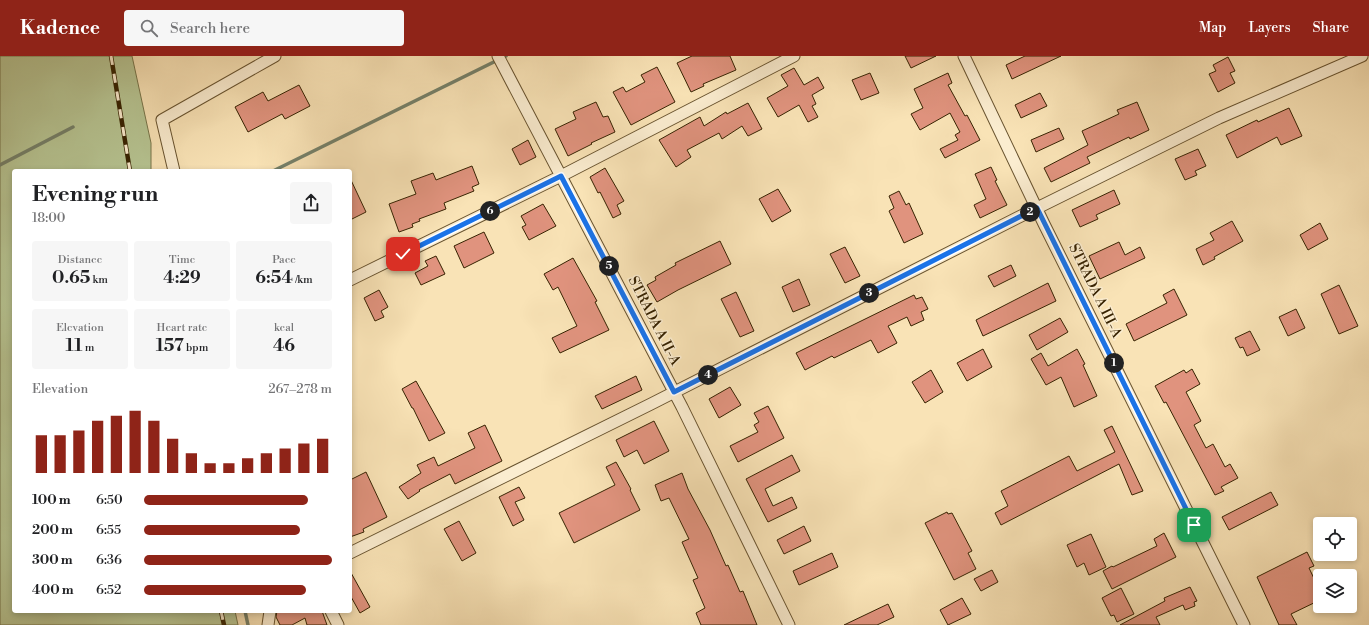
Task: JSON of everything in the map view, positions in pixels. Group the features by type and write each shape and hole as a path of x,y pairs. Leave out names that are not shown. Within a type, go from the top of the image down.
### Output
{"street":[{"path":"174,169 162,120 275,56"},
{"name":"STRADA A II-A","path":"498,56 674,392 788,625"},
{"path":"352,279 561,176 794,56"},
{"name":"STRADA A III-A","path":"964,56 1037,208 1244,625"},
{"path":"352,552 1219,118 1362,56"},
{"path":"268,625 270,613"},
{"path":"332,613 338,625"}],"green space":[{"path":"0,56 132,56 151,143 151,169 12,169 12,613 235,613 238,625 0,625"}],"building":[{"path":"692,56 730,56 736,70 703,84 704,86 691,92 677,63"},
{"path":"905,56 936,56 911,68"},
{"path":"1025,56 1061,56 1012,79 1006,65"},
{"path":"1228,57 1235,71 1230,73 1235,83 1218,92 1209,74 1216,71 1213,65"},
{"path":"657,67 675,102 631,125 613,92 623,87 626,92 645,82 641,75"},
{"path":"794,68 804,85 818,77 824,88 812,95 816,104 812,106 818,117 808,122 799,105 778,117 767,98 788,86 781,75"},
{"path":"870,73 879,93 861,100 852,80"},
{"path":"948,73 952,83 948,85 965,116 967,115 980,140 945,158 940,149 958,140 955,135 960,132 950,113 920,130 911,114 923,108 914,89"},
{"path":"299,85 310,106 285,119 282,114 248,132 235,107 263,92 268,101"},
{"path":"1040,93 1047,106 1021,118 1015,105"},
{"path":"596,102 603,117 608,116 615,132 568,156 555,129 576,119 573,112"},
{"path":"1137,102 1149,130 1130,139 1129,137 1087,157 1090,163 1051,182 1044,168 1088,145 1082,131 1119,114 1117,110"},
{"path":"748,103 762,129 748,136 742,126 722,139 719,133 687,150 691,157 676,167 659,140 700,117 704,126 726,112 727,114"},
{"path":"1289,108 1302,136 1281,145 1277,137 1237,158 1226,135 1257,120 1258,122"},
{"path":"1059,128 1064,139 1036,152 1031,140"},
{"path":"528,140 536,157 520,165 512,149"},
{"path":"1198,149 1206,166 1195,171 1197,175 1185,180 1175,159"},
{"path":"472,166 479,184 472,187 474,191 444,203 446,209 419,219 420,221 412,224 413,227 399,232 389,204 416,194 411,181 433,173 436,180"},
{"path":"991,167 997,180 995,181 1007,205 980,218 974,205 986,199 975,174"},
{"path":"605,168 624,201 617,205 621,214 613,218 600,192 598,193 590,177"},
{"path":"352,182 366,212 352,219"},
{"path":"778,189 791,211 772,222 759,199"},
{"path":"1114,190 1120,204 1096,215 1098,219 1080,227 1072,210"},
{"path":"899,191 906,205 909,203 923,234 904,243 889,211 894,208 889,196"},
{"path":"543,204 556,226 529,240 522,227 526,225 521,216"},
{"path":"1232,221 1243,241 1214,257 1215,259 1203,265 1196,249 1214,240 1210,233"},
{"path":"1320,223 1328,239 1308,250 1300,235"},
{"path":"484,232 494,253 464,268 454,246"},
{"path":"720,241 731,264 657,302 647,285 656,280 655,277 676,265 675,263"},
{"path":"1119,242 1125,255 1140,247 1145,258 1100,279 1089,256"},
{"path":"845,247 860,276 845,283 830,254"},
{"path":"436,256 445,274 421,285 415,273 428,266 425,261"},
{"path":"573,258 597,301 595,302 609,330 560,353 552,338 577,326 558,287 553,290 544,274"},
{"path":"1011,265 1016,276 994,287 988,276"},
{"path":"799,279 810,305 793,312 782,287"},
{"path":"1048,283 1056,301 983,336 976,320"},
{"path":"1339,285 1358,326 1339,334 1321,294"},
{"path":"1174,289 1187,315 1134,341 1126,324 1167,303 1163,295"},
{"path":"379,290 388,307 381,311 384,317 375,321 364,298"},
{"path":"736,292 754,331 740,337 721,299"},
{"path":"914,295 916,299 922,297 928,309 921,312 924,320 911,326 907,317 888,326 897,343 878,353 871,340 834,358 832,356 805,370 796,353"},
{"path":"1296,309 1305,328 1288,336 1279,317"},
{"path":"1060,318 1068,332 1037,350 1029,335"},
{"path":"1250,331 1260,350 1247,356 1243,347 1240,348 1235,338"},
{"path":"983,349 992,367 967,381 957,363"},
{"path":"1077,349 1085,364 1083,365 1097,396 1074,407 1061,377 1046,385 1031,359 1041,353 1048,366"},
{"path":"1192,369 1200,384 1186,392 1201,421 1194,425 1206,448 1213,444 1225,467 1230,464 1238,478 1221,487 1224,491 1215,495 1166,402 1164,403 1155,386 1184,370 1186,373"},
{"path":"931,370 943,392 925,403 912,382"},
{"path":"636,376 642,390 602,409 595,396"},
{"path":"416,381 445,433 429,441 402,389"},
{"path":"730,387 741,405 719,418 709,399"},
{"path":"768,406 784,438 738,462 730,446 758,432 754,425 759,422 754,413"},
{"path":"654,421 669,451 644,464 637,450 624,457 616,440"},
{"path":"485,425 502,461 455,484 450,474 419,490 420,491 408,499 399,487 421,473 417,465 434,457 438,466 475,448 468,433"},
{"path":"1112,426 1143,491 1132,495 1119,464 1001,525 995,513 1008,506 1001,491 1069,456 1077,471 1115,452 1104,430"},
{"path":"792,455 800,471 765,489 773,506 792,497 797,508 768,522 746,479"},
{"path":"616,462 631,489 630,490 640,510 574,543 559,513 615,485 606,467"},
{"path":"366,472 387,517 363,529 364,532 352,536 352,479"},
{"path":"682,473 688,489 710,530 726,566 728,565 740,592 743,591 757,625 701,625 696,613 705,608 693,580 698,578 682,542 689,539 669,498 661,501 655,485"},
{"path":"519,487 525,498 515,502 524,520 513,526 499,497"},
{"path":"1271,492 1278,505 1229,530 1222,517"},
{"path":"947,512 948,514 952,513 972,551 968,553 976,569 954,580 925,523"},
{"path":"459,521 476,553 462,561 444,529"},
{"path":"804,526 811,541 784,554 777,540"},
{"path":"1164,533 1176,557 1112,589 1103,571 1157,546 1154,539"},
{"path":"1091,534 1106,567 1089,575 1084,563 1077,567 1067,545"},
{"path":"1307,552 1314,566 1309,568 1313,576 1313,603 1291,614 1297,625 1279,625 1257,577"},
{"path":"832,553 838,567 799,585 793,571"},
{"path":"992,570 998,582 981,591 974,579"},
{"path":"352,575 370,607 360,613 352,599"},
{"path":"1190,587 1197,601 1194,602 1195,606 1185,610 1183,605 1156,617 1160,625 1120,625 1165,601 1164,598"},
{"path":"1121,588 1134,614 1117,622 1114,615 1111,616 1102,598"},
{"path":"962,598 971,614 948,625 940,610"},
{"path":"888,604 894,617 877,625 844,625"},
{"path":"277,613 323,613 327,625 307,625 305,618 292,625 280,625 276,617"}],"waterway":[{"path":"277,169 506,56"},
{"path":"0,165 73,127"},
{"path":"245,613 248,625"}],"railway":[{"path":"111,56 130,169"},
{"path":"221,613 224,625"}],"route":[{"path":"403,254 561,176 674,392 1037,208 1194,525"}]}
